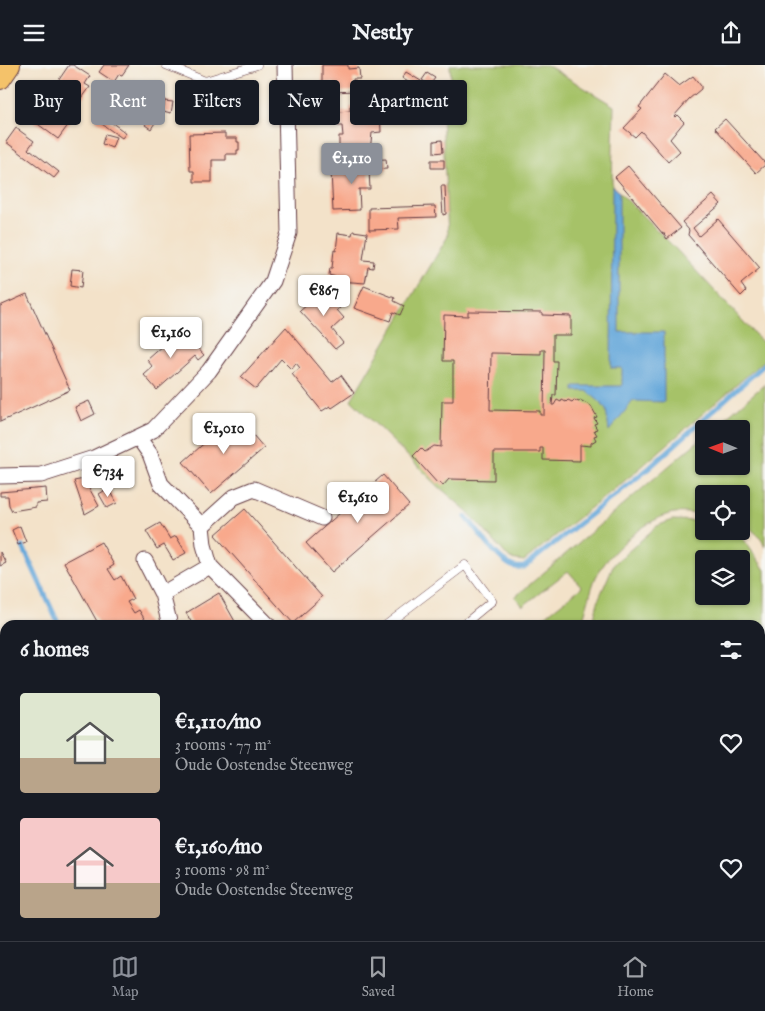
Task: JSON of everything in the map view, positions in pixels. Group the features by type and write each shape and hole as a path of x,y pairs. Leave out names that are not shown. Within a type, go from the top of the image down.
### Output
{"main road":[{"path":"0,78 9,65"}],"street":[{"path":"0,476 41,475 94,458 153,430 209,371 273,281 289,233 285,65"},
{"path":"138,437 150,454 161,484 202,526 204,545 210,566 263,620"},
{"path":"202,526 234,497 254,489 322,518"},
{"path":"145,561 162,595 169,620"},
{"path":"162,595 210,566"}],"lane":[{"path":"166,65 205,81 257,65"},
{"path":"392,620 464,565 492,601 469,620"}],"green space":[{"path":"450,65 547,65 614,106 612,185 674,247 765,345 765,360 632,475 524,561 510,559 467,511 438,486 351,400 448,236 443,125 467,125 467,80 451,80"},
{"path":"765,384 765,548 761,538 750,528 750,485 695,485 695,514 677,513 659,518 628,539 609,558 596,577 582,620 540,620 582,587 568,571 523,606 515,597 695,444 695,475 750,475 750,420 723,420"},
{"path":"672,520 695,521 695,540 744,540 765,570 765,620 593,620 599,598 614,564 657,526"}],"water":[{"path":"612,185 619,192 619,332 664,332 664,402 633,401 609,431 606,410 600,402 587,391 574,391 574,386 622,386 622,368 611,368"}],"building":[{"path":"69,65 73,65 90,76 85,84 90,87 81,100 81,80 59,80"},
{"path":"104,65 129,65 122,75 119,74 115,80 111,80 99,72"},
{"path":"322,65 348,65 348,69 359,68 360,79 350,80 350,91 340,92 340,80 322,80"},
{"path":"406,72 419,80 405,80 402,78"},
{"path":"427,73 435,78 434,80 422,80"},
{"path":"665,74 679,86 693,76 701,86 701,89 674,116 677,115 684,122 670,139 680,151 668,162 641,131 635,137 624,128 642,109 639,107"},
{"path":"165,101 173,102 171,113 165,112"},
{"path":"350,111 350,125 381,125 381,132 372,133 370,151 339,152 339,136 343,136 342,126 338,126 340,125 340,112"},
{"path":"725,119 765,163 756,173 715,128"},
{"path":"39,125 68,125 58,139"},
{"path":"103,125 115,125 126,133 122,138"},
{"path":"145,125 154,125 151,129"},
{"path":"16,128 34,141 28,149 59,172 54,178 6,142"},
{"path":"225,133 225,138 237,138 239,150 237,150 237,154 226,154 226,160 212,160 212,182 194,182 194,171 190,171 189,134"},
{"path":"105,134 116,137 112,148 102,144"},
{"path":"442,140 443,152 434,153 434,141"},
{"path":"386,159 387,169 369,170 370,189 359,189 360,210 333,211 331,171 368,167 368,160"},
{"path":"431,160 444,160 444,168 431,168"},
{"path":"628,166 681,228 667,239 665,234 663,234 615,177"},
{"path":"441,186 445,186 446,214 443,215"},
{"path":"713,195 721,204 693,228 699,236 718,219 760,268 741,284 746,291 741,296 688,235 689,230 682,222"},
{"path":"435,206 436,217 398,218 399,229 369,230 369,208"},
{"path":"353,231 367,233 363,260 374,261 373,268 368,267 365,283 339,281 339,278 329,275 330,268 332,268 334,250 336,251 338,233 352,235"},
{"path":"72,269 83,270 81,288 70,286"},
{"path":"364,286 395,298 394,301 404,306 400,315 393,312 390,321 354,308"},
{"path":"323,291 340,308 337,310 344,318 332,329 343,343 335,349 300,311"},
{"path":"27,294 70,390 0,422 0,306"},
{"path":"468,311 542,312 542,315 571,316 571,335 553,335 553,361 557,361 556,395 553,395 552,405 557,400 561,402 562,400 572,402 574,400 579,402 580,400 591,406 597,417 594,418 597,423 594,424 597,429 594,430 597,435 594,436 596,440 591,443 591,446 580,445 580,461 543,460 543,448 540,448 540,452 494,452 494,480 449,479 443,486 440,482 438,484 413,456 421,448 425,452 434,446 441,447 442,401 453,401 453,361 443,361 444,315 468,316","holes":["541,350 545,350 544,415 540,415 540,411 490,410 491,353 541,354"]},
{"path":"286,327 332,382 341,375 354,393 332,408 330,406 322,411 292,374 300,368 296,363 291,369 281,359 256,389 241,377"},
{"path":"181,330 204,355 198,360 195,356 157,390 144,375 153,367 147,360 164,345 170,351 172,350 166,343"},
{"path":"89,401 95,414 81,421 75,407"},
{"path":"236,415 264,448 211,494 183,462"},
{"path":"383,475 409,505 332,572 306,543"},
{"path":"84,479 99,506 85,514 74,481"},
{"path":"46,488 47,502 36,503 36,507 12,511 8,496 0,496 0,492"},
{"path":"109,488 117,503 107,508 99,494"},
{"path":"245,509 322,597 296,620 290,620 215,535"},
{"path":"160,523 170,539 176,536 186,553 173,560 164,545 157,549 146,531"},
{"path":"20,526 26,542 18,545 12,530"},
{"path":"101,542 114,565 108,569 115,580 121,576 133,599 127,602 134,613 139,610 145,620 96,620 64,562"},
{"path":"0,552 6,563 0,566"},
{"path":"219,593 234,620 190,620 186,613"}],"waterway":[{"path":"466,517 500,557 512,566 524,567 648,469 765,364"},
{"path":"23,547 57,620"}]}
